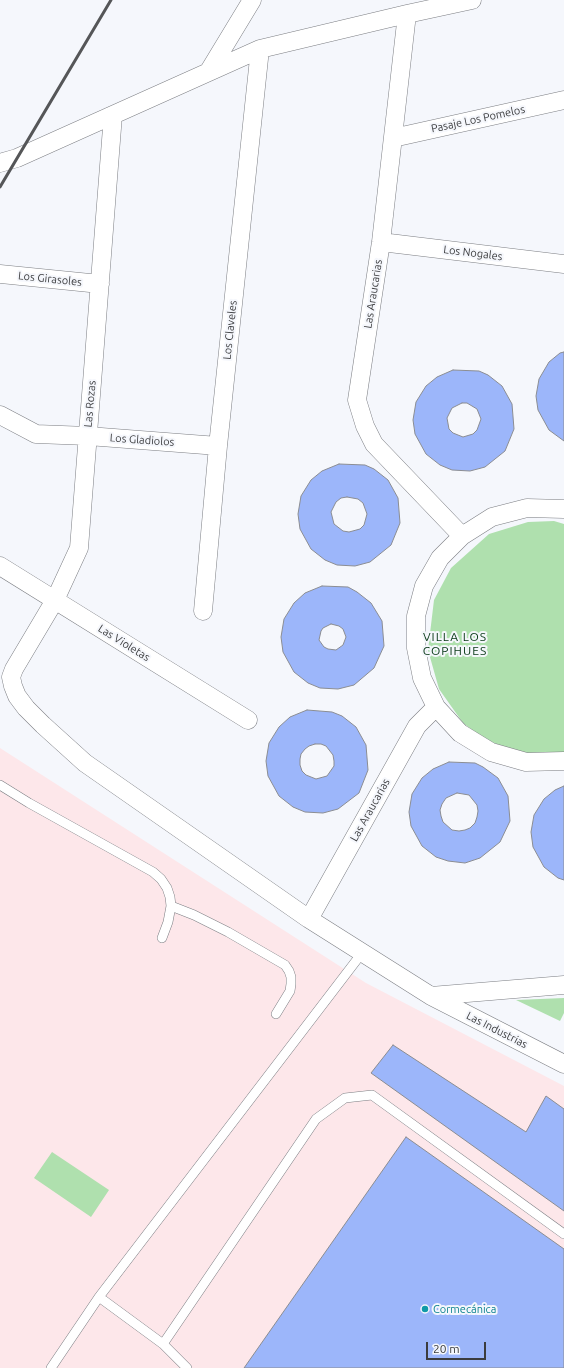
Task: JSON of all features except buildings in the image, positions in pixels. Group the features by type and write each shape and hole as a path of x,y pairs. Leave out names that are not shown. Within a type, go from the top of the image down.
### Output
{"street":[{"path":"209,71 252,0"},
{"path":"0,163 17,158 260,49 472,0"},
{"name":"Las Araucarias","path":"407,14 381,242 357,400 365,426 374,444 462,536"},
{"name":"Los Claveles","path":"202,611 260,49"},
{"name":"Pasaje Los Pomelos","path":"393,138 564,100"},
{"name":"Las Rozas","path":"12,677 14,669 55,600 79,548 114,114"},
{"name":"Los Nogales","path":"381,242 564,264"},
{"name":"Los Girasoles","path":"0,274 100,284"},
{"name":"Los Gladiolos","path":"0,415 36,434 88,436 218,446"},
{"path":"564,509 527,508 492,517 462,536 440,558 424,586 416,616 416,648 422,678 436,706 460,733 491,752 526,762 564,761"},
{"name":"Las Violetas","path":"0,566 248,720"},
{"name":"Las Industrias","path":"12,677 13,686 17,696 26,708 85,764 309,919 362,953 431,996 564,1064"},
{"name":"Las Araucarias","path":"309,919 417,726 436,706"},
{"name":"Las Industrias","path":"431,996 564,985"}],"lane":[{"path":"0,785 29,803 153,872 161,879 167,888 171,906 168,922 162,938"},
{"path":"171,906 194,915 228,932 285,965 289,970 291,977 290,991 276,1014"},
{"path":"51,1368 99,1297 362,953"},
{"path":"163,1344 316,1119 344,1098 372,1095 564,1234"},
{"path":"99,1297 163,1344 187,1368"}],"shaded area":[{"name":"Cormecánica","path":"0,748 366,983 564,1086 564,1368 0,1368"}],"green space":[{"path":"554,521 564,524 564,754 522,754 484,739 463,723 439,689 428,650 434,600 451,568 489,534 528,522"},
{"path":"564,998 564,1013 560,1021 516,1000"},
{"path":"52,1152 109,1190 91,1217 34,1178"}],"railway":[{"path":"0,187 111,0"}],"place":[{"name":"Cormecánica","path":"425,1309"}],"district":[{"name":"VILLA LOS COPIHUES","path":"455,644"}]}
